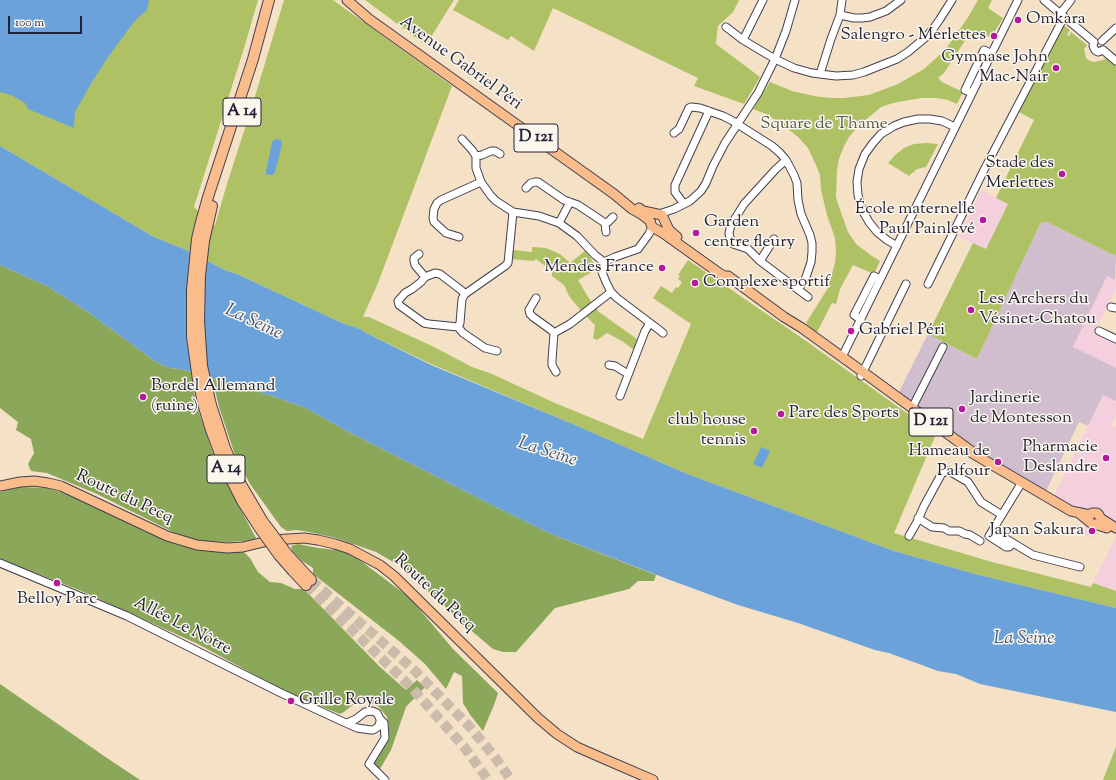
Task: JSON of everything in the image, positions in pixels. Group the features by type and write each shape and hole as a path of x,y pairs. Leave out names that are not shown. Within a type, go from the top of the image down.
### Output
{"highway":[{"name":"A 14","path":"204,223 210,190 253,59 269,0"},
{"name":"A 14","path":"276,0 259,60 221,176 197,238 192,290 192,337 198,380 204,407 220,456 242,501 269,542 309,582"}],"main road":[{"name":"Avenue Gabriel Péri","path":"347,0 375,23 614,194 657,221 732,280 802,328 841,359"},
{"name":"Avenue Gabriel Péri","path":"784,317 800,332 815,343 821,345 862,373 978,456"},
{"name":"Avenue Gabriel Péri","path":"862,373 964,449 1071,511 1116,528"},
{"name":"Route du Pecq","path":"0,486 14,482 27,481 54,484 167,536 197,545 227,548 272,540 304,538 335,544 350,549 380,565 394,576 556,734 577,747 653,780"},
{"name":"Avenue Gabriel Péri","path":"1094,519 1116,531"}],"street":[{"path":"743,40 763,0"},
{"path":"604,262 615,256 638,250 657,221 683,203 690,201 701,191 725,143 758,93 775,59 786,31 795,0"},
{"path":"820,74 840,15 842,0"},
{"path":"840,15 854,18 870,17 886,11 901,0"},
{"path":"726,27 743,40 775,59 794,68 836,76 853,74 875,68 897,59 908,52 926,37 952,0"},
{"path":"841,359 972,93 965,90 984,50 992,54 1018,0"},
{"path":"1044,0 1094,42"},
{"path":"928,284 985,168 1071,0"},
{"path":"1094,42 1098,40 1102,41 1116,28"},
{"path":"1102,41 1105,45 1103,50"},
{"path":"1094,42 1094,50 1100,52 1103,50"},
{"path":"1103,50 1116,61"},
{"path":"674,133 679,129 688,108 700,108 723,116 737,124 768,143 786,160 797,183 801,214 812,243 811,262 805,280 798,289"},
{"path":"683,203 675,192 675,184 709,111"},
{"path":"897,246 877,232 862,210 858,195 858,182 860,169 865,154 870,145 882,134 891,127 904,122 918,119 930,119 942,121 955,127"},
{"path":"462,139 476,156 476,168 481,182 496,201 513,212 539,216 559,223 577,236 595,255 604,262"},
{"path":"476,156 491,151 495,151 500,154"},
{"path":"786,160 744,204 731,225 730,238 733,244 748,249 760,261 808,297"},
{"path":"459,237 446,233 434,222 434,208 441,200 481,182"},
{"path":"526,188 531,183 538,182 564,200 578,205 605,224 606,232"},
{"path":"559,223 570,202"},
{"path":"458,327 460,323 462,299 465,294 508,263 513,212"},
{"path":"605,224 612,217"},
{"path":"760,261 774,240"},
{"path":"419,254 414,258 414,262 425,277"},
{"path":"604,262 602,272 611,292 663,333"},
{"path":"465,294 462,290 440,274 435,273 425,277 421,282 405,293 398,301 399,305 424,323 458,327 463,333 485,348 496,351"},
{"path":"861,320 854,315 874,276 880,279"},
{"path":"862,373 906,284"},
{"path":"554,333 570,324 611,292"},
{"path":"536,298 529,310 530,314 554,333"},
{"path":"620,396 645,331 650,323"},
{"path":"1099,331 1116,339"},
{"path":"554,333 552,365 556,372"},
{"path":"912,408 943,347"},
{"path":"609,365 615,366 628,374"},
{"path":"909,536 942,473 949,471 968,482 981,502 1002,514"},
{"path":"1022,482 991,534 1013,543 1033,555 1080,567"},
{"path":"918,518 932,527 944,528 949,531 959,531 980,541"},
{"name":"Allée Le Nôtre","path":"0,563 127,616 281,693 357,728 380,733 385,738"},
{"path":"347,723 368,711 375,712 384,723 385,738 369,764 385,780"},
{"path":"371,730 378,727 380,719"}],"shaded area":[{"name":"École maternelle Paul Painlevé","path":"981,190 1008,203 986,250 959,237"},
{"path":"1042,222 1047,222 1116,256 1115,280 1107,276 1073,347 1116,368 1116,401 1103,395 1088,426 1079,422 1046,491 993,461 941,427 898,394 928,334 977,359"},
{"path":"1107,276 1116,280 1116,289 1095,331 1116,342 1116,368 1073,347"},
{"path":"1103,395 1116,401 1116,415 1111,425 1116,427 1116,530 1101,523 1092,538 1082,533 1087,517 1054,496"},
{"path":"1116,536 1116,591 1093,583"}],"green space":[{"path":"0,0 258,0 194,207 198,211 196,220 215,225 284,0 333,0 452,86 378,283 363,317 369,317 434,347 472,367 492,374 555,403 643,439 691,324 653,298 661,286 672,293 676,287 678,288 682,282 678,279 680,276 678,275 688,260 806,341 936,434 894,533 992,562 1091,587 1093,583 1116,591 1116,608 975,574 894,551 685,473 431,364 360,329 342,323 237,274 227,271 184,249 154,237 0,146"},
{"path":"365,0 454,0 426,45"},
{"path":"459,0 739,0 733,12 718,26 716,44 760,77 744,104 694,86 698,78 553,8 534,51 511,36 508,40 453,10"},
{"name":"Square de Thame","path":"978,0 992,0 988,8 1003,18 991,38 982,33 975,39 968,36 944,73 938,78 942,82 963,92 957,104 948,100 936,98 921,98 893,103 881,107 858,126 844,146 839,159 837,171 836,197 839,207 848,232 856,244 880,261 874,274 853,265 840,289 836,304 832,303 816,334 806,323 828,288 835,263 836,251 835,238 827,215 821,190 820,175 808,148 798,137 766,114 753,109 770,82 792,91 830,98 869,95 898,84 924,69 945,50 967,19"},
{"name":"Stade des Merlettes","path":"1062,24 1070,30 1067,35 1069,36 1071,32 1087,45 1084,49 1086,58 1090,61 1094,62 1103,60 1110,56 1116,61 1116,256 1047,222 1042,222 977,359 928,334 973,243 986,249 1008,204 996,198 1034,120 1015,110"},
{"path":"914,144 938,144 926,167 917,169 909,176 888,163 904,148"},
{"path":"532,247 546,248 560,254 570,263 586,250 597,269 578,280 592,303 581,311 569,296 564,285 552,276 552,271 536,259 534,261 511,259 512,250 532,252"},
{"path":"0,265 47,286 85,310 156,362 170,368 191,372 196,404 218,467 257,540 228,542 199,541 175,533 97,494 47,473 31,471 28,464 34,453 31,439 16,430 18,422 0,408"},
{"path":"596,308 599,312 637,339 634,350 622,341 607,333 597,340 593,338 595,325 586,316"},
{"path":"212,377 306,408 343,429 551,534 656,575 654,581 638,581 629,589 555,608 516,652 503,652 493,649 402,567 376,552 336,538 297,530 287,531 281,527 250,484 235,455 219,407"},
{"path":"21,487 49,488 82,500 144,531 202,551 244,552 250,558 258,572 270,582 281,583 295,589 304,589 379,666 406,690 417,680 425,687 406,707 391,750 380,769 377,769 373,763 387,742 389,728 387,717 379,707 361,698 340,714 288,693 198,644 79,590 0,559 0,492"},
{"path":"298,544 337,550 353,555 410,598 453,649 498,693 483,731 463,703 462,676 454,672 446,689 425,664 399,641 313,574 313,568 302,561 292,551 291,546"},
{"path":"0,684 107,758 140,780 0,780"},
{"path":"1116,747 1116,780 1103,780"}],"water":[{"path":"0,0 149,0 147,10 130,27 92,82 75,112 74,128 28,109 25,103 11,95 0,92"},
{"path":"275,139 281,140 282,144 275,172 271,175 266,174 266,172 272,142"},
{"name":"La Seine","path":"0,146 154,237 184,249 227,271 237,274 342,323 360,329 431,365 685,473 894,551 975,574 1116,608 1116,712 980,684 956,674 938,671 889,653 875,650 798,623 738,605 551,534 343,429 306,408 214,378 180,369 170,368 156,362 85,310 47,286 0,265"},
{"path":"761,447 770,451 762,468 753,464"}],"tunnel":[{"path":"311,580 413,669 469,726 494,756 511,780"},
{"path":"306,585 411,687 465,748 488,780"}],"place":[{"name":"Omkara","path":"1018,20"},
{"name":"Salengro - Merlettes","path":"994,36"},
{"name":"Gymnase John Mac-Nair","path":"1056,68"},
{"name":"Stade des Merlettes","path":"1062,174"},
{"name":"École maternelle Paul Painlevé","path":"983,220"},
{"name":"Garden centre fleury","path":"696,233"},
{"name":"Mendes France","path":"662,268"},
{"name":"Complexe sportif","path":"695,283"},
{"name":"Les Archers du Vésinet-Chatou","path":"971,310"},
{"name":"Gabriel Péri","path":"851,331"},
{"name":"Bordel Allemand (ruine)","path":"143,397"},
{"name":"Jardinerie de Montesson","path":"962,409"},
{"name":"Parc des Sports","path":"781,414"},
{"name":"club house tennis","path":"754,431"},
{"name":"Pharmacie Deslandre","path":"1106,458"},
{"name":"Hameau de Palfour","path":"998,462"},
{"name":"Japan Sakura","path":"1092,531"},
{"name":"Belloy Parc","path":"57,583"},
{"name":"Grille Royale","path":"291,701"}]}
